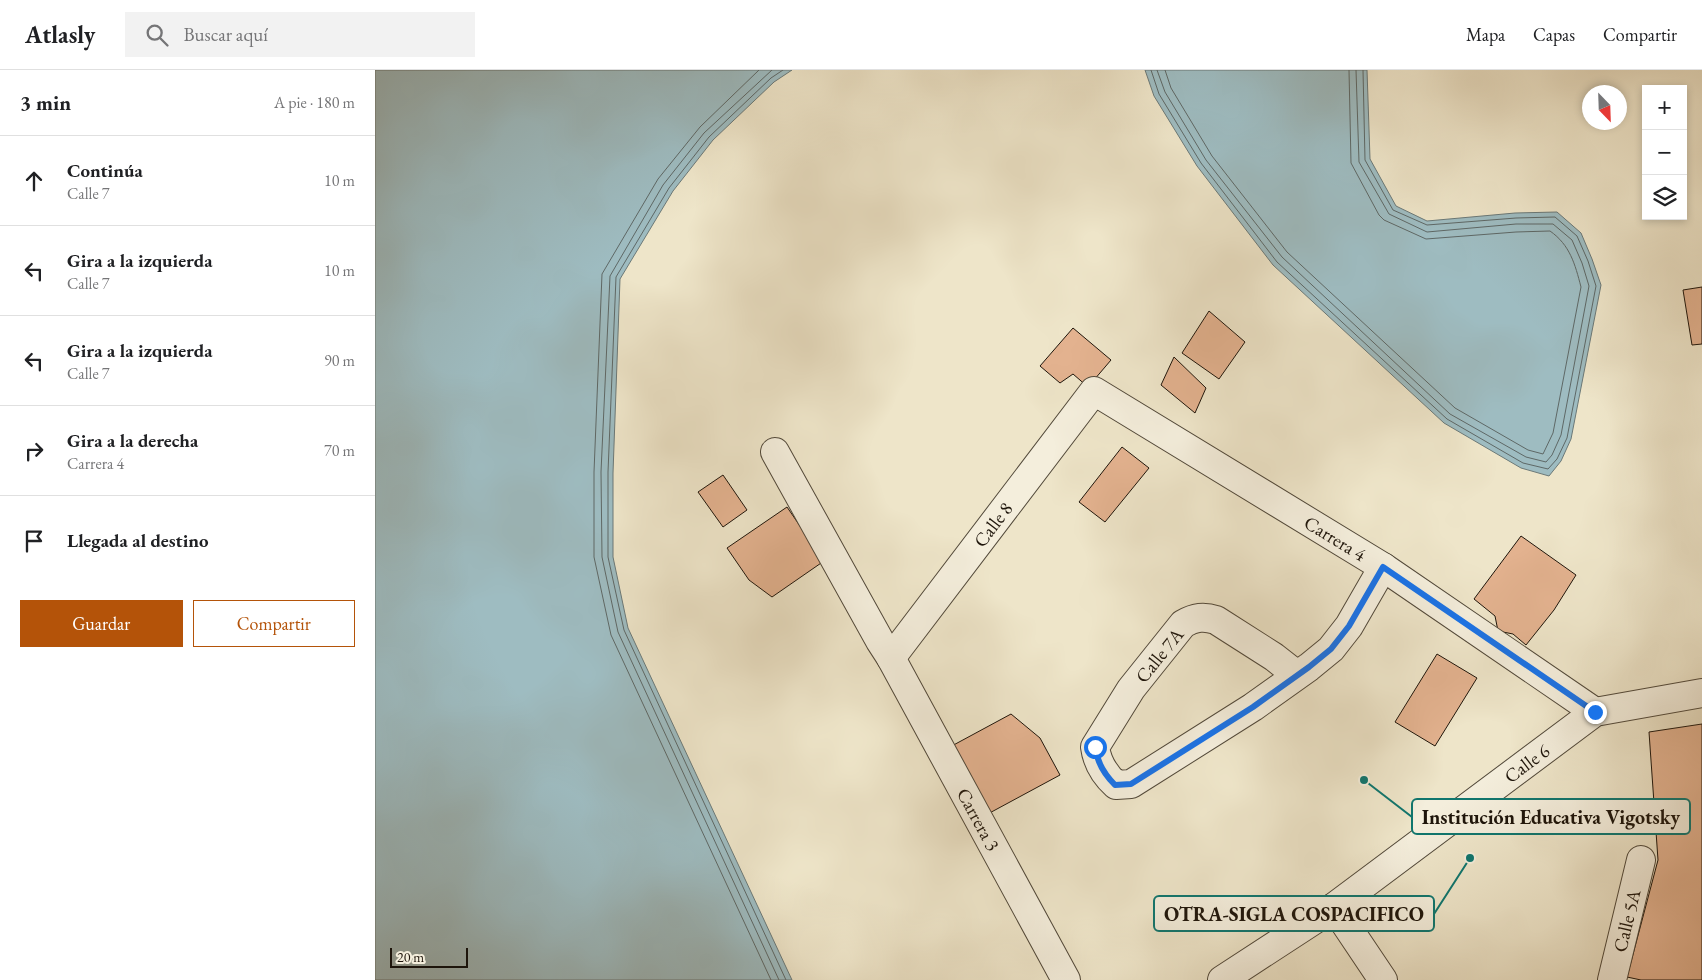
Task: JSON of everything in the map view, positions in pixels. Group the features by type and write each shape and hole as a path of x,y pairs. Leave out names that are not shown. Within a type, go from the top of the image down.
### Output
{"street":[{"name":"Carrera 4","path":"1093,391 1383,567 1595,712"},
{"name":"Calle 8","path":"891,658 1093,391"},
{"name":"Carrera 3","path":"775,452 891,658 1066,980"},
{"path":"1297,675 1331,649 1349,626 1383,567"},
{"name":"Calle 7A","path":"1207,617 1216,620 1274,657 1297,675 1253,707 1131,784 1115,785 1106,776 1096,757 1095,747 1131,689 1183,624 1190,620 1207,617"},
{"name":"Calle 6","path":"1222,980 1334,907 1595,712 1702,692"},
{"name":"Calle 5A","path":"1612,980 1641,860"},
{"path":"1334,907 1383,980"}],"water":[{"path":"375,70 792,70 774,82 713,140 673,191 620,279 613,473 613,557 628,628 792,980 375,980"},
{"path":"1145,70 1367,70 1370,159 1396,206 1427,221 1515,213 1557,212 1581,233 1601,285 1571,439 1561,461 1549,476 1521,468 1444,423 1273,265 1197,166 1154,96"}],"building":[{"path":"1702,287 1702,344 1692,345 1683,290"},
{"path":"1209,311 1245,342 1219,379 1182,353"},
{"path":"1073,328 1111,360 1088,387 1073,374 1060,383 1040,366"},
{"path":"1174,357 1206,388 1195,413 1161,385"},
{"path":"1122,447 1149,468 1105,522 1079,502"},
{"path":"723,475 747,510 723,527 698,492"},
{"path":"787,507 824,561 772,597 749,580 727,548"},
{"path":"1521,536 1576,575 1554,610 1526,645 1513,634 1498,631 1495,616 1474,599"},
{"path":"1437,654 1477,678 1435,746 1395,722"},
{"path":"1011,714 1040,738 1060,775 984,816 948,748"},
{"path":"1702,724 1702,980 1641,980 1627,977 1658,860 1649,732"}],"place":[{"name":"Institución Educativa Vigotsky","path":"1364,780"},
{"name":"OTRA-SIGLA COSPACIFICO","path":"1470,858"}],"route":[{"path":"1095,747 1096,757 1106,776 1115,785 1131,784 1205,738 1253,707 1331,649 1349,626 1383,567 1595,712"}]}
